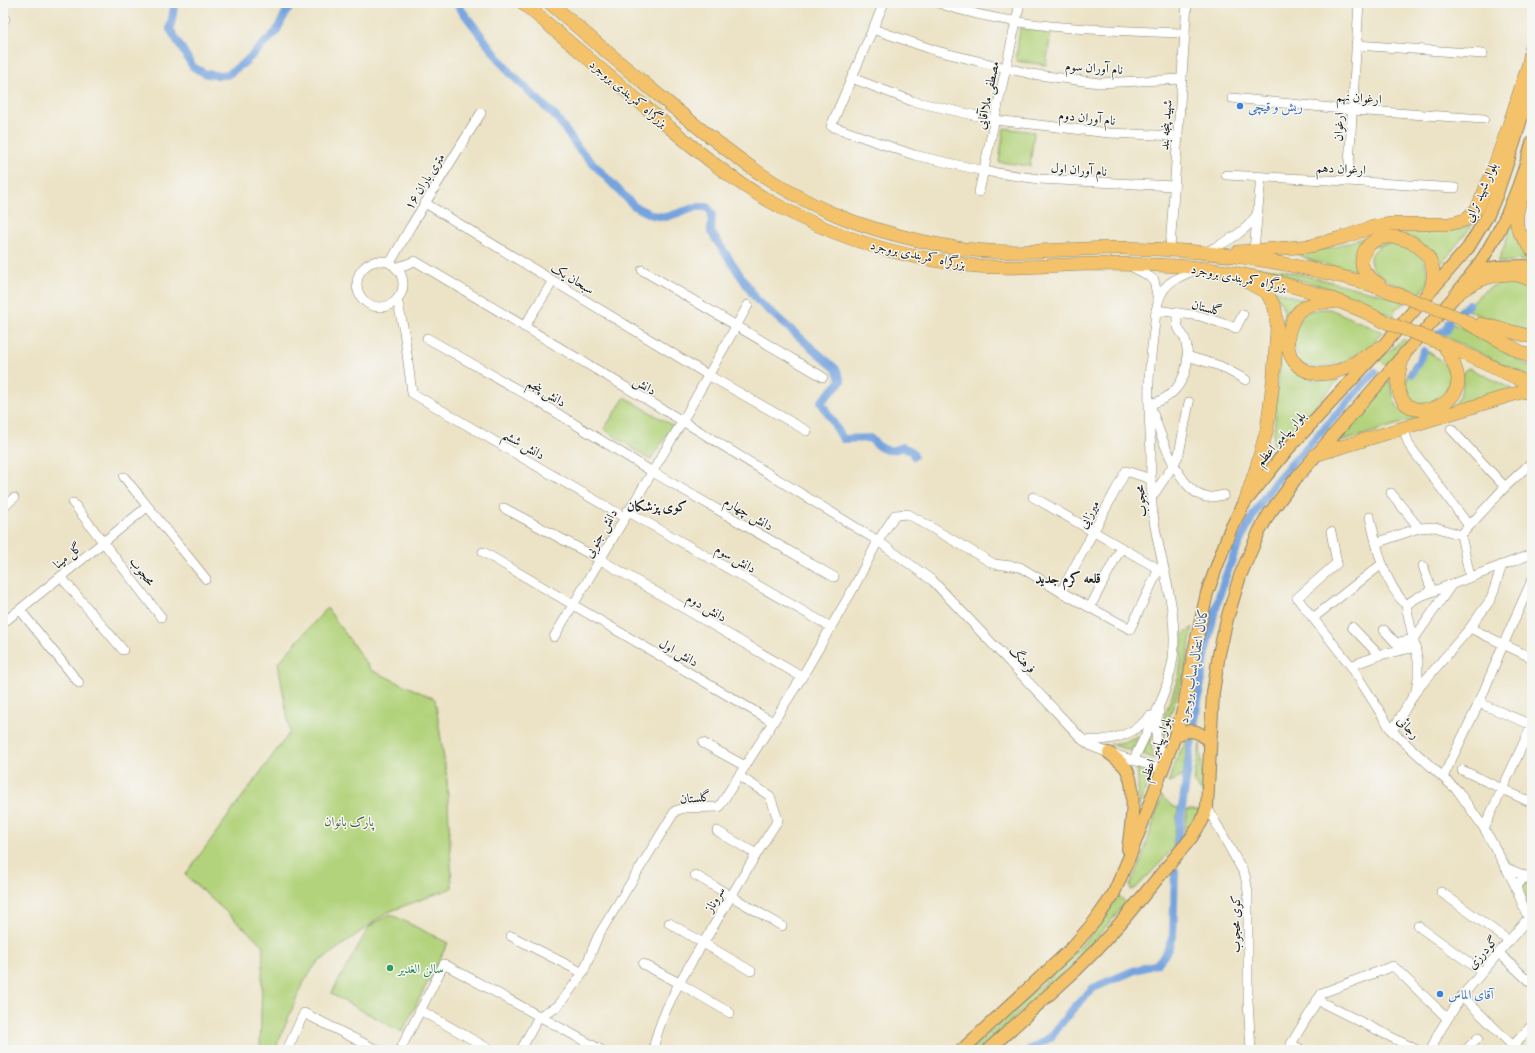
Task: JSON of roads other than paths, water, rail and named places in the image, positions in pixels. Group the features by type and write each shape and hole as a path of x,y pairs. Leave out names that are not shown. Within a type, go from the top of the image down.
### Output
{"highway":[{"name":"بزرگراه کمربندی بروجرد","path":"523,3 669,127 735,179 763,198 816,225 850,238 914,256 966,265 1003,267 1126,264 1200,268 1220,271 1306,290 1348,305 1383,321 1442,344"},
{"name":"بزرگراه کمربندی بروجرد","path":"550,3 725,150 769,180 838,216 876,229 916,240 973,250 1043,251 1117,248 1170,250 1261,260 1312,269 1354,279 1400,295"},
{"path":"1204,253 1312,246 1373,227 1391,224 1450,224 1465,220 1476,210 1491,176 1528,66 1532,47"},
{"path":"1532,172 1519,208 1518,226 1520,232 1532,250"},
{"path":"1429,293 1433,280 1433,271 1432,263 1427,254 1405,239 1395,237 1378,238 1370,242 1365,249 1362,258 1362,269 1370,278 1400,295 1459,318 1532,337"},
{"path":"1220,271 1238,276 1267,294 1275,308 1276,316 1277,326 1274,374 1268,429 1245,502"},
{"path":"1455,296 1465,287 1474,282 1490,277 1505,275 1516,276 1527,278 1532,281"},
{"path":"1348,305 1336,302 1314,304 1306,306 1297,313 1290,326 1287,340 1291,358 1296,364 1309,373 1316,374 1334,372 1348,366 1383,346"},
{"path":"1459,318 1532,358"},
{"path":"1404,355 1398,374 1397,383 1401,397 1412,409 1429,410 1451,398 1457,387 1457,374 1454,364 1442,344"},
{"path":"1442,344 1532,385"},
{"path":"1315,455 1521,392 1532,391"}],"main road":[{"name":"بلوار شهید ترابی","path":"1409,316 1468,248 1488,215 1508,164 1532,81"},
{"path":"988,1050 1076,970 1108,937 1191,838 1202,821 1207,807 1209,792 1213,693 1219,654 1227,619 1240,576 1259,532 1281,497 1315,455 1404,355 1455,296 1471,275 1489,249 1508,214 1532,143"},
{"path":"1520,232 1532,245"},
{"path":"1471,275 1496,267 1526,266"},
{"name":"بلوار پیامبر اعظم","path":"962,1050 1046,972 1081,937 1107,905 1126,867 1176,736 1184,707 1206,593 1230,530 1245,502 1287,450 1409,316"},
{"path":"1176,736 1189,730 1195,731 1206,737 1210,742"},
{"path":"1108,753 1127,770 1131,786 1132,812 1126,867"}],"street":[{"path":"852,78 884,3"},
{"path":"938,3 957,9 1038,26 1185,33"},
{"name":"مصطفی ملاآقایی","path":"979,192 1020,3"},
{"name":"شهید پنجه بند","path":"1170,250 1187,3"},
{"name":"ارغوان","path":"1348,181 1359,3"},
{"name":"نام آوران سوم","path":"873,29 937,51 1031,74 1099,83 1182,79"},
{"path":"1356,45 1482,54"},
{"name":"نام آوران دوم","path":"852,78 912,101 995,120 1109,133 1178,136"},
{"name":"نام آوران اول","path":"852,78 831,126 914,155 984,171 1039,179 1174,186"},
{"name":"ارغوان نهم","path":"1232,98 1352,110 1484,119"},
{"name":"۱۶ متری باران","path":"393,266 425,203 481,113"},
{"name":"ارغوان دهم","path":"1226,175 1455,188"},
{"path":"1254,250 1261,176"},
{"name":"سبحان یک","path":"425,203 708,375 807,431"},
{"path":"1204,253 1243,231 1258,213"},
{"path":"382,261 393,266 402,280 403,286 397,299 392,304 384,306 376,307 369,304 359,293 357,285 358,277 362,270 367,265 374,262 382,261"},
{"name":"دانش","path":"393,266 415,261 878,541"},
{"path":"1126,264 1154,280 1158,300"},
{"path":"1158,300 1165,286 1169,282 1200,268"},
{"path":"642,270 823,377"},
{"path":"524,327 553,281"},
{"name":"دانش ششم","path":"397,299 404,331 412,393 626,514"},
{"name":"محجوب","path":"1158,300 1149,381 1151,479 1153,514 1162,571 1174,631 1170,674 1162,698"},
{"name":"دانش جنوبی","path":"554,637 682,422 748,305"},
{"name":"گلستان","path":"1156,310 1200,316 1236,328 1243,314"},
{"path":"1177,313 1177,324 1184,337 1187,356 1184,375 1179,384 1168,397 1150,404 1165,449 1185,482 1194,492 1206,497 1224,495"},
{"name":"دانش پنجم","path":"428,338 534,399 652,471"},
{"path":"1187,356 1220,366 1246,380"},
{"path":"1152,497 1179,454 1189,402"},
{"path":"1404,428 1409,446 1469,526"},
{"path":"1451,429 1505,487"},
{"path":"1461,535 1505,487 1532,462"},
{"name":"دانش چهارم","path":"652,471 834,577"},
{"name":"میرزایی","path":"1061,592 1126,471 1151,479"},
{"path":"124,477 206,579"},
{"path":"1391,493 1419,528"},
{"path":"1033,497 1162,571 1130,629 1061,592"},
{"path":"3,507 14,498"},
{"name":"محجوب","path":"73,503 161,617"},
{"name":"گل مینا","path":"3,623 147,506"},
{"name":"دانش دوم","path":"504,508 599,560 802,677"},
{"name":"دانش سوم","path":"626,514 831,627"},
{"name":"گلستان","path":"539,1016 558,1006 582,973 598,936 674,811 684,808 719,807 802,677 878,541 895,515 908,514 994,564 1020,567 1061,592"},
{"path":"1370,517 1376,549 1390,583 1406,608 1418,661 1416,691"},
{"path":"1376,543 1419,528 1435,527 1461,535"},
{"name":"رجائی","path":"1331,532 1337,563 1297,598 1351,666 1392,731 1458,791 1484,828 1517,889 1526,913 1532,915"},
{"path":"1461,535 1470,577"},
{"name":"فرهنگ","path":"878,541 933,581 1083,740 1091,746 1108,753 1134,759 1165,763"},
{"path":"1090,607 1121,548"},
{"name":"دانش اول","path":"483,552 773,722"},
{"path":"1406,608 1410,601 1432,591 1532,554"},
{"path":"1313,618 1382,564"},
{"path":"1392,731 1416,691 1470,628 1491,599 1502,565"},
{"path":"1423,566 1432,591"},
{"path":"61,577 123,650"},
{"path":"1443,777 1479,703 1503,644 1532,580"},
{"path":"1351,666 1415,643 1452,584"},
{"path":"20,610 79,683"},
{"path":"1352,627 1379,655"},
{"path":"1470,628 1532,658"},
{"path":"1384,630 1396,643 1415,643"},
{"path":"1083,740 1110,739 1134,731 1150,716 1162,698"},
{"path":"1134,759 1162,698"},
{"path":"1162,698 1158,716 1157,737 1158,748 1163,755 1165,763"},
{"path":"1479,703 1532,725 1484,828"},
{"path":"703,743 745,766"},
{"path":"1462,770 1532,803"},
{"name":"سروناز","path":"653,1050 662,1019 679,983 778,820 770,796 739,776"},
{"name":"کوی محجوب","path":"1207,807 1245,875 1248,892 1248,1001 1251,1050"},
{"path":"717,831 756,854"},
{"path":"1506,868 1530,878"},
{"path":"695,875 782,926"},
{"path":"1517,889 1517,885 1520,881 1530,878"},
{"path":"1442,892 1509,941"},
{"name":"گودرزی","path":"1431,1050 1462,996 1532,915"},
{"path":"669,923 751,971"},
{"path":"1418,926 1482,972"},
{"path":"511,936 582,973"},
{"path":"1499,953 1532,984"},
{"path":"400,1050 444,964 601,1050"},
{"path":"643,964 730,1013"},
{"path":"1302,1050 1291,1044 1322,993 1393,966 1448,1018"},
{"path":"1462,996 1513,1049 1532,1025"},
{"path":"1317,1000 1417,1050"},
{"path":"420,1010 491,1050"},
{"path":"287,1050 304,1013 377,1050"},
{"path":"521,1050 539,1016"},
{"path":"1466,1050 1478,1038"}],"waterway":[{"path":"175,3 170,29 193,67 206,74 216,75 227,75 244,63 276,32 286,12 295,3"},
{"path":"456,3 510,73 557,118 578,148 634,206 652,215 666,217 697,207 707,207 712,213 711,232 757,300 836,369 841,381 821,402 843,439 870,438 881,448 892,450 902,447 911,451 914,456"},
{"name":"کانال انتقال پساب بروجرد","path":"1461,311 1469,304"},
{"name":"کانال انتقال پساب بروجرد","path":"1439,333 1447,330 1449,322"},
{"name":"کانال انتقال پساب بروجرد","path":"1412,374 1424,351"},
{"name":"کانال انتقال پساب بروجرد","path":"1177,845 1207,645 1219,595 1234,555 1253,517 1276,481 1375,372"},
{"name":"کانال انتقال پساب بروجرد","path":"1029,1050 1051,1037 1070,1012 1093,988 1133,971 1157,964 1166,953 1173,937 1175,871"}],"place":[{"name":"ریش و قیچی","path":"1240,106"},
{"name":"سالن الغدیر","path":"390,968"},
{"name":"آقای الماس","path":"1440,994"}],"district":[{"name":"کوی پزشکان","path":"657,506"},
{"name":"قلعه کرم جدید","path":"1068,578"}],"park label":[{"name":"پارک بانوان","path":"349,821"}]}
